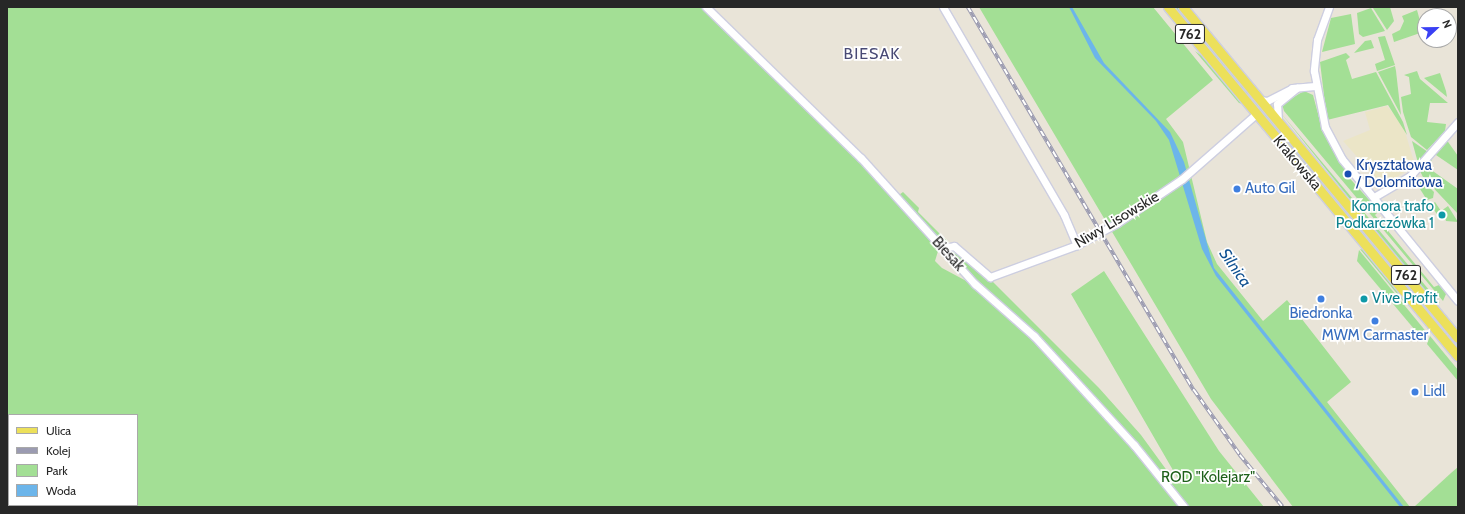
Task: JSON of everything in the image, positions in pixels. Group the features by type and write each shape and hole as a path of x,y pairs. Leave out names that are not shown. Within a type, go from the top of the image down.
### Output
{"main road":[{"name":"Krakowska","path":"1168,7 1458,356"},
{"name":"Krakowska","path":"1182,7 1458,338"}],"street":[{"name":"Biesak","path":"706,7 862,158 942,248 1079,384 1184,507"},
{"path":"943,7 1064,216 1077,245"},
{"path":"1329,7 1317,40 1315,86 1320,113 1332,142 1374,197 1458,301"},
{"path":"1260,100 1267,101 1297,88 1315,86"},
{"path":"1279,122 1277,104 1297,88"},
{"name":"Niwy Lisowskie","path":"942,248 954,246 990,277 1077,245 1117,223 1182,179 1256,114"},
{"path":"1374,197 1410,176 1458,122"}],"shaded area":[{"path":"1387,106 1403,125 1415,165 1383,186 1343,141 1370,130 1365,112"}],"green space":[{"name":"ROD \"Kolejarz\"","path":"7,7 702,7 867,169 939,248 935,261 942,268 972,284 1021,328 1136,445 973,278 950,249 954,248 988,277 1099,388 1141,435 1176,483 1181,484 1071,294 1104,271 1219,451 1264,507 7,507"},
{"path":"979,7 1153,7 1213,80 1166,119 1183,142 1207,242 1217,264 1263,321 1287,300 1351,382 1327,402 1410,507 1293,507 1211,399"},
{"path":"1172,7 1178,7 1251,97 1249,99"},
{"path":"1390,7 1394,21 1387,30 1373,8"},
{"path":"1371,8 1385,31 1363,37 1359,34 1357,13"},
{"path":"1417,10 1417,34 1394,42 1392,34 1400,30 1404,21 1402,16"},
{"path":"1351,14 1355,44 1322,52 1331,18"},
{"path":"1385,36 1395,65 1377,71 1375,64 1385,60 1378,37"},
{"path":"1371,40 1374,48 1354,53 1365,41"},
{"path":"1195,51 1206,59 1243,104 1239,103"},
{"path":"1346,53 1350,57 1346,60 1352,79 1376,72 1403,122 1407,135 1388,105 1327,120 1320,62"},
{"path":"1395,66 1396,71 1401,115 1378,72"},
{"path":"1417,71 1420,79 1448,103 1430,103 1427,122 1446,124 1445,131 1427,150 1411,137 1403,112 1401,97 1411,94 1409,77 1404,75"},
{"path":"1440,73 1446,91 1447,97 1424,78"},
{"path":"1304,91 1313,95 1321,125 1345,165 1345,173 1379,211 1375,215 1434,287 1439,285 1446,294 1443,301 1284,111 1282,104"},
{"path":"1255,99 1458,344 1458,346 1251,101"},
{"path":"1280,112 1440,303 1427,295"},
{"path":"1446,139 1458,156 1458,170 1433,153"},
{"path":"1412,141 1428,152 1418,163"},
{"path":"1432,157 1430,169 1458,189 1458,214 1423,177 1420,171"},
{"path":"1413,178 1421,179 1434,192 1433,198 1427,200"},
{"path":"903,192 919,208 918,212 950,244 942,243 899,195"},
{"path":"1435,202 1441,211 1448,206 1458,222 1446,221 1443,212 1438,216 1431,205"},
{"path":"1360,249 1364,250 1404,300 1403,301"},
{"path":"1359,250 1428,334 1425,342 1357,261"},
{"path":"1430,336 1458,370 1458,381 1427,344"},
{"path":"1458,467 1458,507 1414,507 1451,473"}],"water":[{"path":"1069,7 1072,7 1104,63 1170,132 1184,162 1214,268 1404,507 1400,507 1216,276 1202,249 1169,140 1156,121 1095,58"}],"railway":[{"path":"968,7 1194,390 1240,455 1283,507"}],"place":[{"name":"Kryształowa / Dolomitowa","path":"1348,174"},
{"name":"Auto Gil","path":"1237,189"},
{"name":"Komora trafo Podkarczówka 1","path":"1442,215"},
{"name":"Biedronka","path":"1321,299"},
{"name":"Vive Profit","path":"1364,299"},
{"name":"MWM Carmaster","path":"1375,321"},
{"name":"Lidl","path":"1415,392"}],"district":[{"name":"BIESAK","path":"872,54"}],"water label":[{"name":"Silnica","path":"1235,268"}]}
